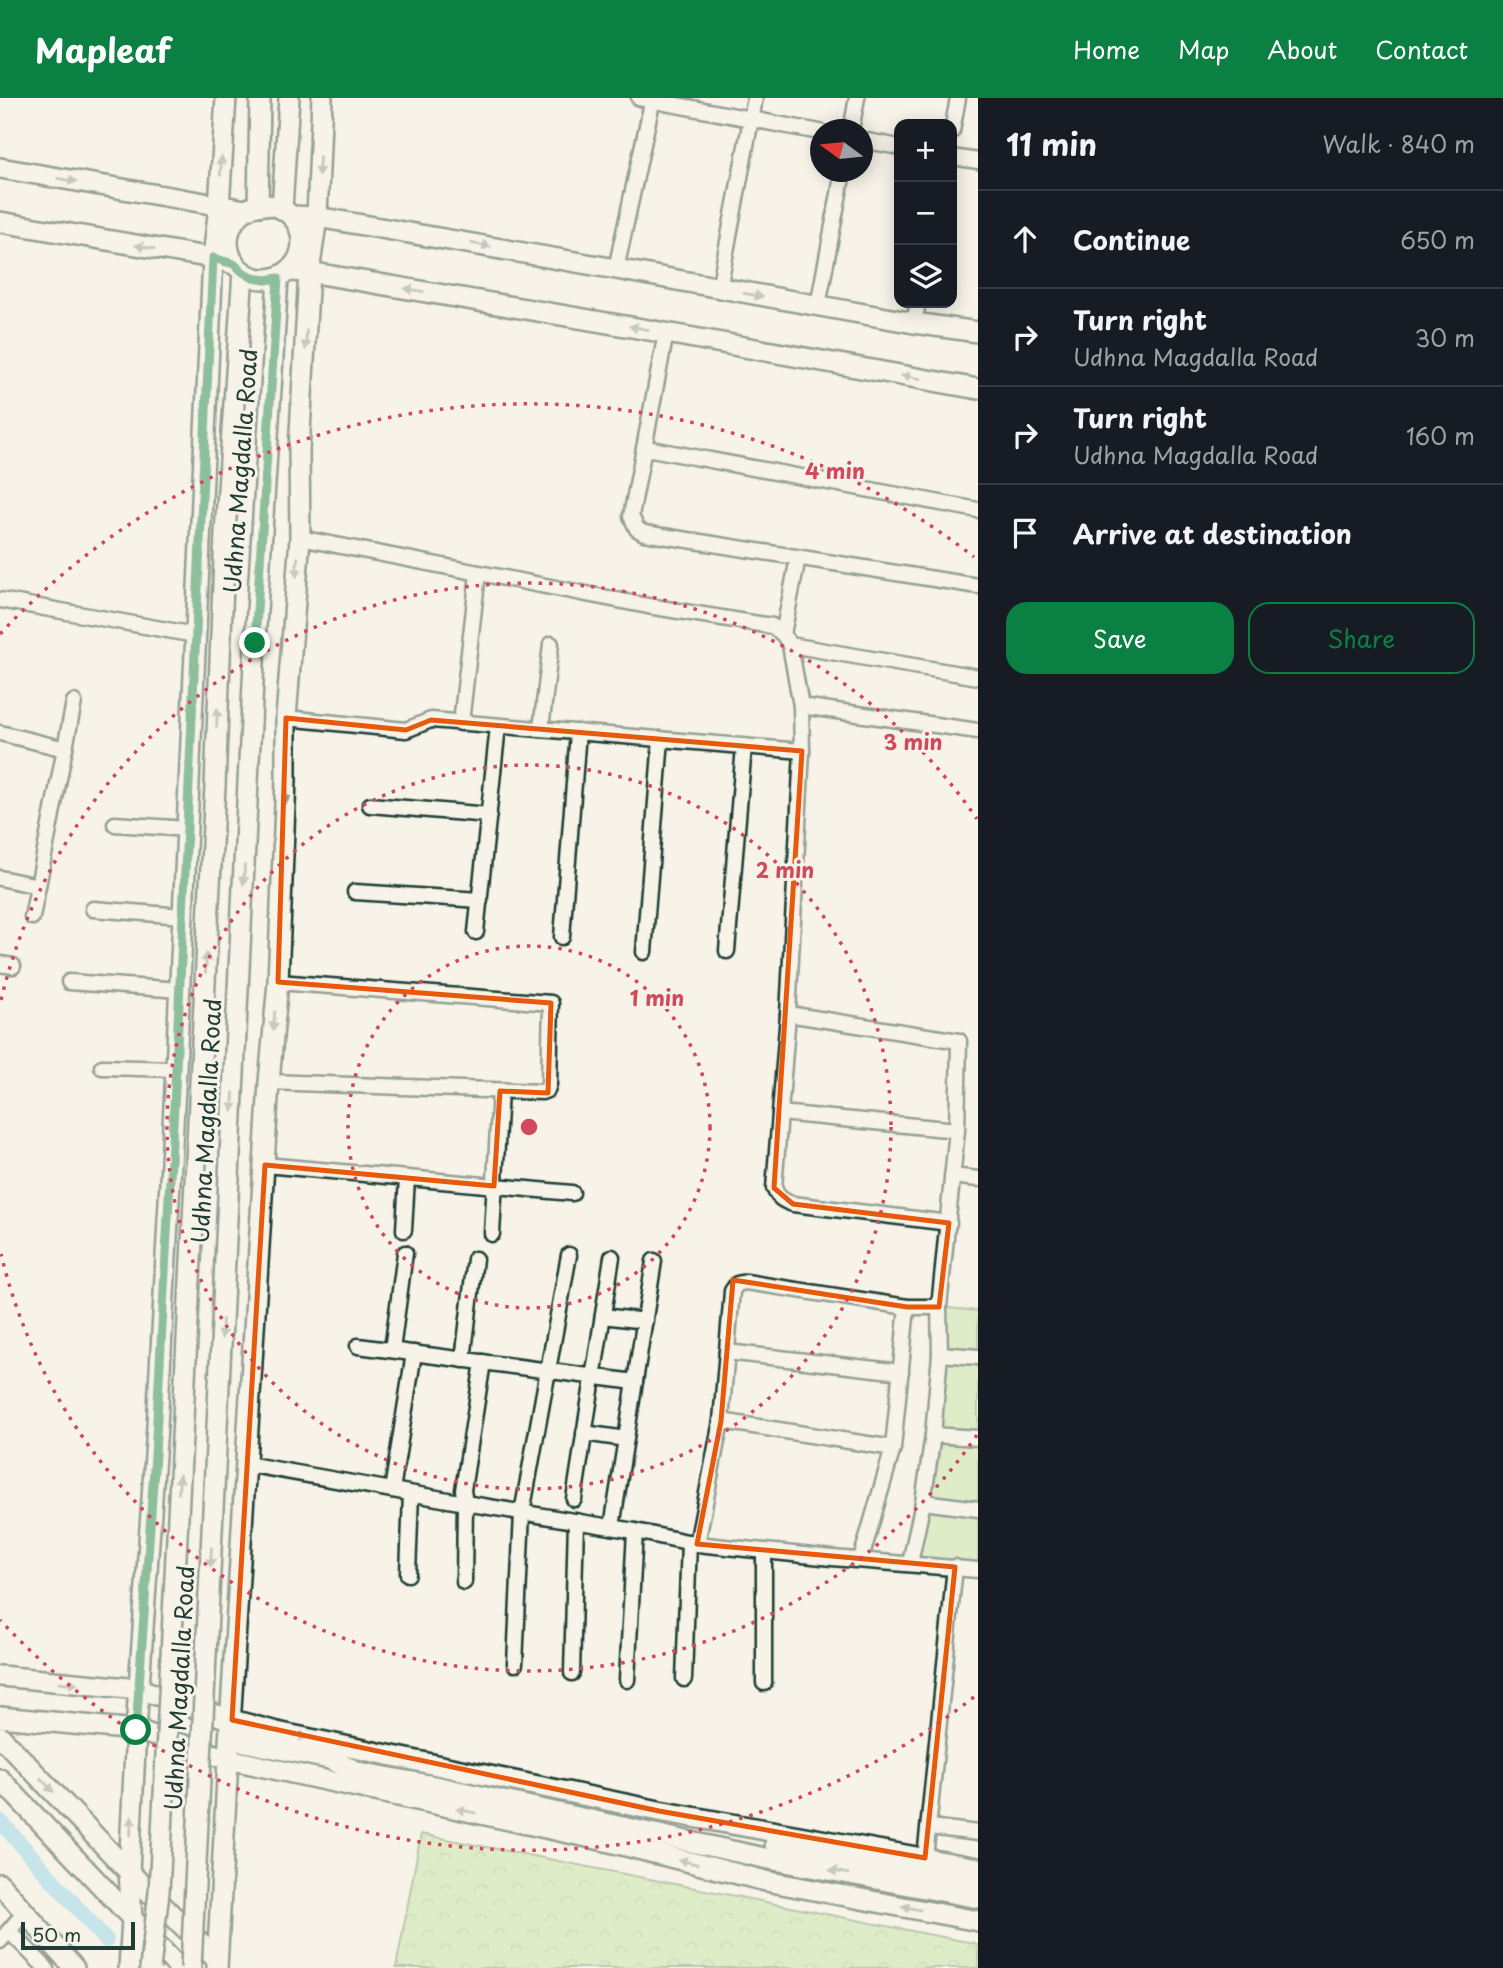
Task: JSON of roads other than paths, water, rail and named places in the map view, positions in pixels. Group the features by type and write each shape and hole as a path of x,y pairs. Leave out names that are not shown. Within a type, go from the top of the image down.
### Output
{"main road":[{"path":"129,1968 132,1919 129,1872 136,1730 156,1436 176,1069 213,258 226,98"},
{"path":"252,208 260,98"},
{"name":"Udhna Magdalla Road","path":"191,1968 256,630 283,274 297,262 302,251 299,226 287,212 289,98"},
{"path":"217,1964 269,1082 278,982 286,718 300,538 299,450 309,272 317,217 322,98"},
{"path":"0,168 219,206 252,208 270,205 287,212 978,332"},
{"name":"Udhna Magdalla Road","path":"150,1968 159,1892 215,786 238,268 229,253 228,240 230,229 237,218 252,208"},
{"path":"0,222 213,258 238,268 253,278 266,280 283,274 309,272 978,389"},
{"path":"0,1676 139,1689 231,1729 329,1759 360,1756 619,1819 769,1859 978,1898"},
{"path":"0,1717 136,1730 228,1759 610,1842 766,1881 978,1921"},
{"path":"231,1729 277,1732 659,1811 978,1868"},
{"path":"0,1736 217,1964"},
{"path":"0,1779 179,1968"},
{"path":"619,1819 978,1882"},
{"path":"0,1884 74,1968"}],"street":[{"path":"719,289 755,98"},
{"path":"853,119 857,98"},
{"path":"954,119 958,98"},
{"path":"616,269 648,99 810,130"},
{"path":"873,142 894,146"},
{"path":"957,158 978,162"},
{"path":"818,306 841,182"},
{"path":"914,323 917,308"},
{"path":"666,333 631,516 637,529 644,533 978,586"},
{"path":"646,448 978,510"},
{"path":"300,538 648,606 772,626 787,639 978,677"},
{"path":"798,558 787,639 802,706 802,751 788,1014 774,1188 777,1196 793,1204 949,1223"},
{"path":"461,723 478,573"},
{"path":"0,600 195,635"},
{"path":"541,729 551,644"},
{"path":"32,917 74,702"},
{"path":"802,706 978,731"},
{"path":"286,718 406,730 431,720 802,751"},
{"path":"476,932 498,726"},
{"path":"562,937 578,732"},
{"path":"0,733 65,749"},
{"path":"645,951 661,739"},
{"path":"727,950 744,746"},
{"path":"370,804 489,815"},
{"path":"115,824 187,829"},
{"path":"0,878 38,886"},
{"path":"355,891 480,900"},
{"path":"93,909 183,916"},
{"path":"69,982 180,990"},
{"path":"269,1082 500,1091 547,1090 551,1003 278,982"},
{"path":"788,1014 959,1041 957,1130 939,1307 940,1354 933,1435 910,1563"},
{"path":"102,1067 176,1069"},
{"path":"492,1234 500,1091"},
{"path":"780,1114 957,1130"},
{"path":"265,1165 572,1194"},
{"path":"952,1176 978,1179"},
{"path":"404,1230 407,1178"},
{"path":"393,1350 405,1253"},
{"path":"515,1664 522,1513 569,1255"},
{"path":"574,1499 612,1257"},
{"path":"463,1360 475,1259"},
{"path":"612,1527 654,1261"},
{"path":"684,1679 693,1543 721,1421 734,1287 741,1282 907,1307 939,1307"},
{"path":"861,1559 893,1448 907,1307"},
{"path":"603,1316 645,1321"},
{"path":"358,1346 635,1382"},
{"path":"727,1352 901,1372"},
{"path":"392,1490 414,1353"},
{"path":"940,1354 978,1357"},
{"path":"464,1582 463,1490 483,1362"},
{"path":"721,1421 893,1448"},
{"path":"584,1433 626,1439"},
{"path":"933,1435 978,1438"},
{"path":"247,1464 693,1543 978,1570"},
{"path":"408,1574 411,1493"},
{"path":"922,1502 978,1509"},
{"path":"572,1672 576,1521"},
{"path":"627,1679 635,1531"},
{"path":"764,1551 764,1683"},
{"path":"925,1858 956,1567"},
{"path":"929,1826 978,1833"},
{"path":"25,1912 4,1936 46,1968"}],"waterway":[{"path":"0,1821 106,1940"}]}
